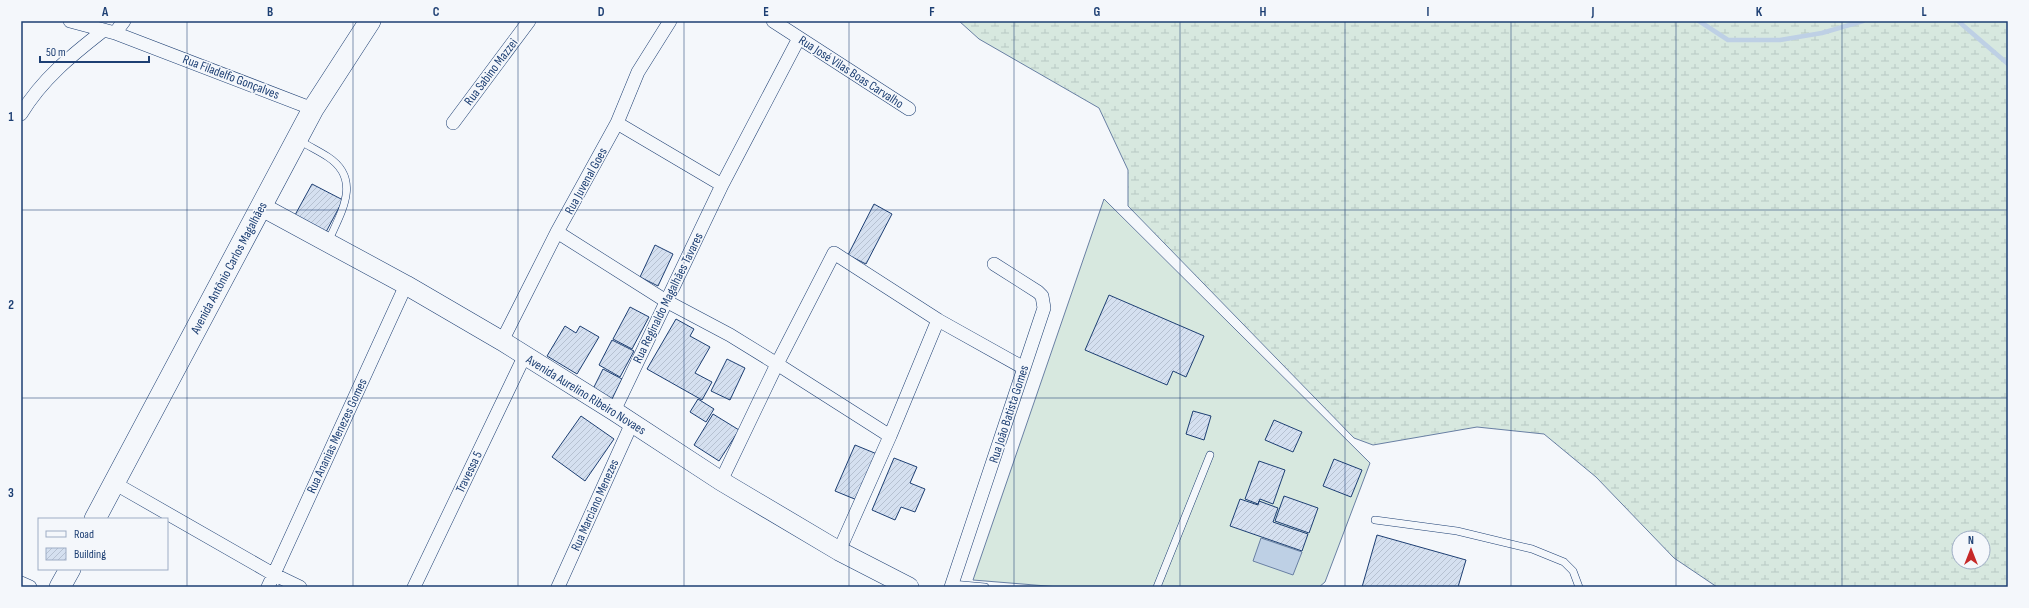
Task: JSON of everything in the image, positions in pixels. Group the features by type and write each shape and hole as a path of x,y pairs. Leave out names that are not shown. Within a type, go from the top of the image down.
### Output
{"main road":[{"name":"Avenida Antônio Carlos Magalhães","path":"96,518 313,109 370,21"},
{"path":"60,587 69,570"}],"street":[{"name":"Rua Filadelfo Gonçalves","path":"70,21 110,31 313,109"},
{"path":"22,111 32,96 72,55 124,21"},
{"name":"Rua Sabino Mazzei","path":"453,123 529,21"},
{"name":"Rua Juvenal Goes","path":"502,342 557,232 617,123 638,72 670,21"},
{"name":"Rua José Vilas Boas Carvalho","path":"773,21 909,109"},
{"name":"Rua Reginaldo Magalhães Tavares","path":"614,411 722,185 799,38"},
{"path":"617,123 722,185"},
{"name":"Avenida Aurelino Ribeiro Novaes","path":"262,206 406,285 614,411 721,481 838,550 909,587"},
{"path":"557,232 666,301 730,335 890,436"},
{"path":"721,481 777,364 834,253 938,320 1024,368"},
{"name":"Rua João Batista Gomes","path":"951,586 1041,318 1044,303 1038,292 994,264"},
{"name":"Rua Ananias Menezes Gomes","path":"268,587 406,285"},
{"path":"838,550 890,436 938,320"},
{"name":"Travessa 5","path":"414,587 524,357"},
{"name":"Rua Marciano Menezes","path":"558,587 632,423"},
{"path":"114,483 273,574 300,587"},
{"path":"21,583 30,587"}],"lane":[{"path":"297,139 329,158 340,167 346,180 347,195 328,242"},
{"path":"1157,587 1210,455"},
{"path":"1375,520 1457,531 1532,549 1564,562 1573,571 1579,587"},
{"path":"951,586 985,587"}],"green space":[{"path":"959,21 2008,21 2008,587 1717,587 1674,558 1596,477 1544,434 1477,427 1373,445 1354,438 1128,206 1128,170 1099,108 979,39"},
{"path":"1104,199 1370,463 1325,582 1319,587 1059,587 973,580"}],"water":[{"path":"1261,538 1302,552 1293,575 1253,561"}],"building":[{"path":"312,184 343,200 326,232 295,215"},
{"path":"874,204 892,214 866,264 848,255"},
{"path":"655,245 673,254 658,286 640,277"},
{"path":"1109,295 1204,336 1186,377 1173,371 1167,385 1085,350"},
{"path":"630,307 649,317 632,349 613,339"},
{"path":"676,319 694,329 690,336 710,347 695,373 712,382 702,400 647,369"},
{"path":"565,326 576,333 580,326 599,337 577,374 547,356"},
{"path":"612,340 634,351 620,377 599,365"},
{"path":"727,359 745,368 730,400 711,391"},
{"path":"603,369 622,379 611,401 592,391"},
{"path":"698,399 714,409 706,422 690,412"},
{"path":"1193,411 1211,416 1204,440 1186,434"},
{"path":"713,414 739,430 719,461 694,445"},
{"path":"581,416 614,439 585,481 552,457"},
{"path":"1274,420 1302,432 1293,452 1265,440"},
{"path":"855,445 877,454 857,500 835,491"},
{"path":"894,458 917,467 910,483 925,489 915,512 901,507 895,520 872,510"},
{"path":"1334,459 1362,470 1351,497 1323,486"},
{"path":"1259,461 1285,470 1273,504 1260,499 1258,504 1245,499"},
{"path":"1284,496 1318,508 1309,533 1275,521"},
{"path":"1240,499 1258,505 1259,501 1278,508 1273,522 1308,534 1302,551 1230,526"},
{"path":"1377,535 1466,560 1458,587 1362,587"}],"waterway":[{"path":"1699,21 1728,40 1780,40 1822,33 1863,21"},
{"path":"1958,21 2008,64"}]}
